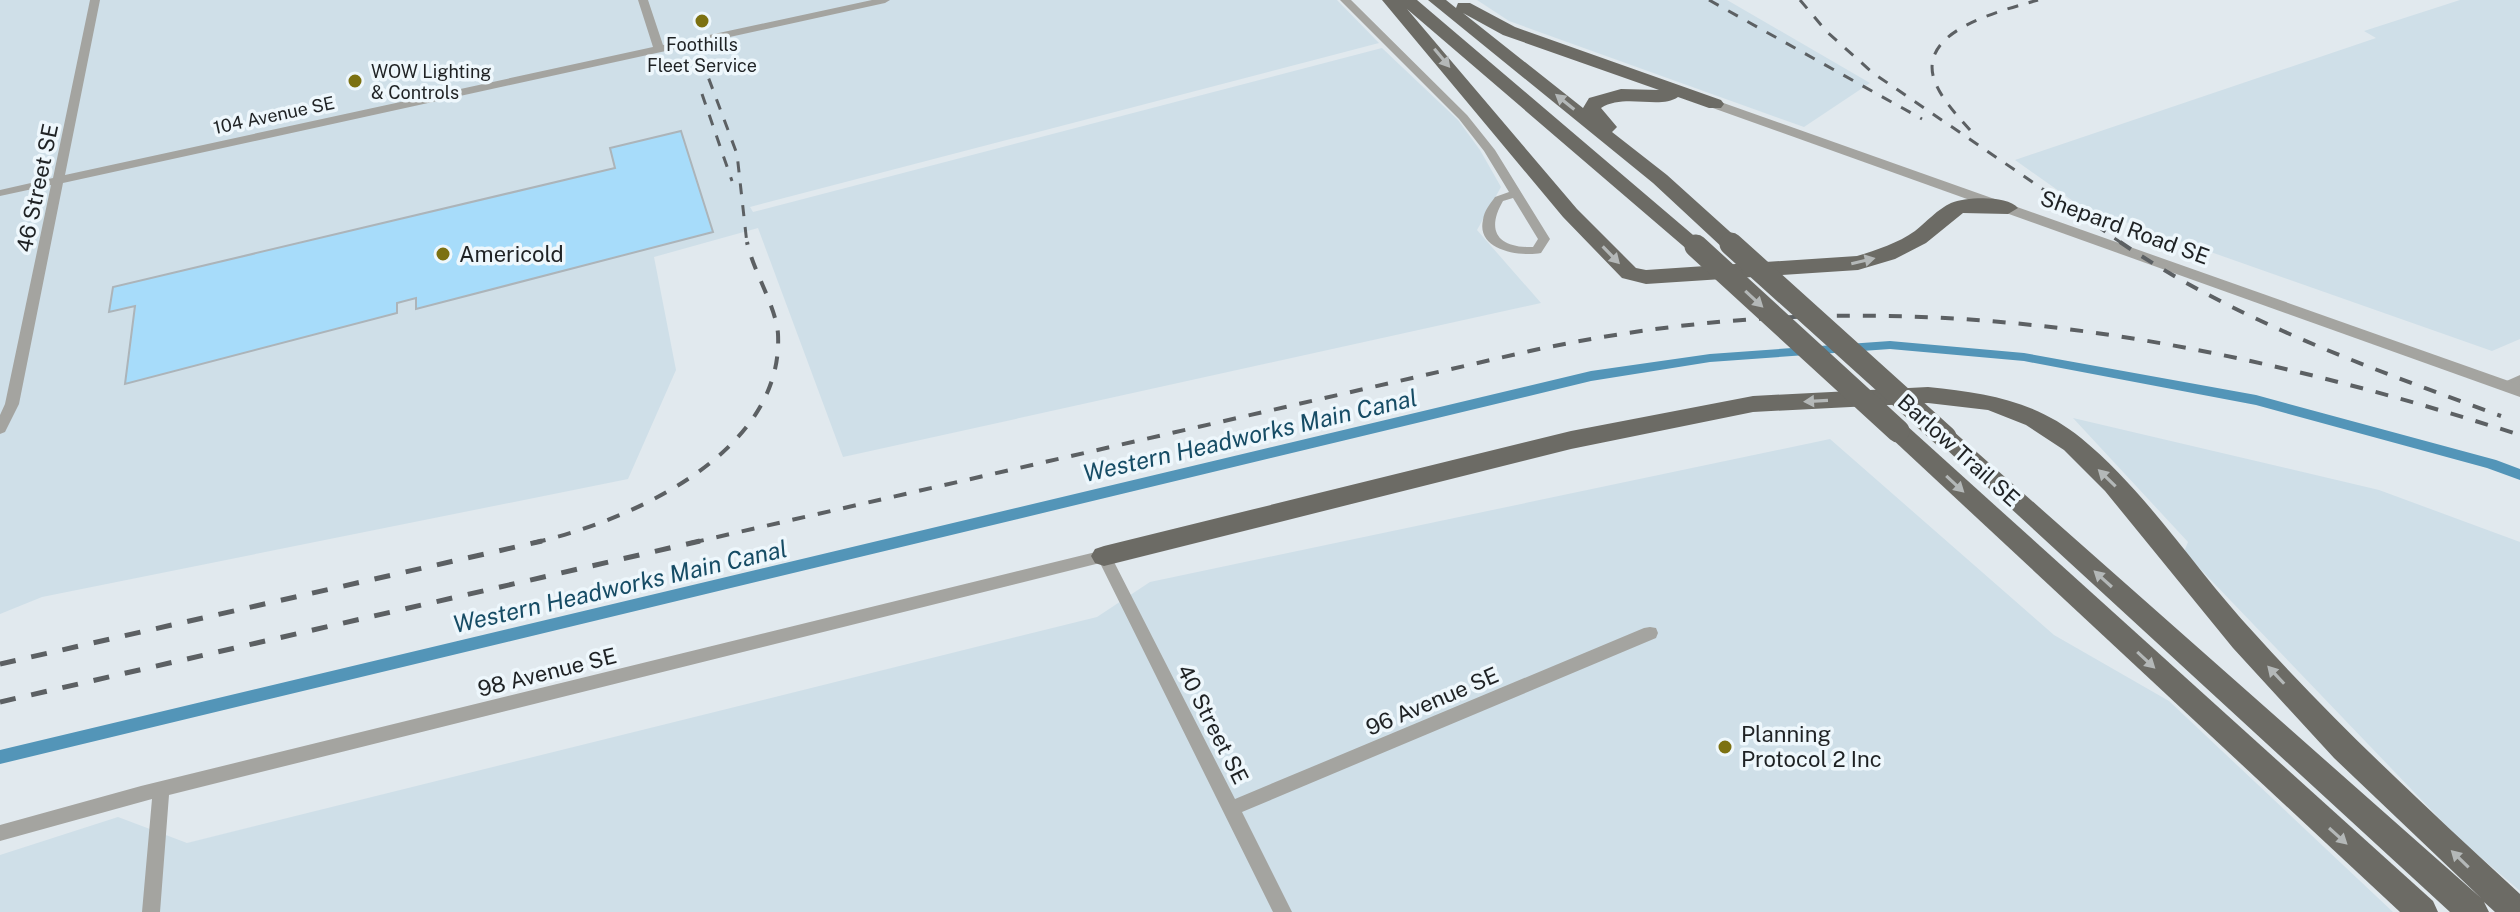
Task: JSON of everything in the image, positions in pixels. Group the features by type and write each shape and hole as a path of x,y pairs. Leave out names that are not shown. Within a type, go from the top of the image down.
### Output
{"main road":[{"path":"1390,0 1439,54 1570,213 1629,273 1646,277 1858,263 1888,254 1919,238 1956,208 1970,205 2008,208"},
{"name":"Barlow Trail SE","path":"1407,0 1696,246 2422,912"},
{"name":"Barlow Trail SE","path":"1436,0 1660,179 2473,912"},
{"path":"1453,0 1509,31 1715,104"},
{"path":"1660,179 1652,167 1598,118 1592,108 1595,102 1621,94 1673,97 1715,104"},
{"path":"1104,556 1571,440 1753,404 1928,395 1991,402 2034,419 2059,436 2114,485 2243,640 2344,749 2517,912"}],"street":[{"name":"46 Street SE","path":"0,429 12,404 95,0"},
{"path":"643,0 659,49"},
{"name":"104 Avenue SE","path":"0,193 885,0"},
{"path":"1345,0 1463,117 1489,150 1544,239 1537,250 1528,253 1507,248 1491,236 1488,228 1488,221 1499,199 1514,194"},
{"name":"Shepard Road SE","path":"1715,104 2516,386"},
{"name":"98 Avenue SE","path":"0,833 161,789 1104,556"},
{"name":"40 Street SE","path":"1104,556 1283,912"},
{"name":"96 Avenue SE","path":"1231,809 1650,633"},
{"path":"151,912 161,789"}],"shaded area":[{"path":"0,0 1337,0 1379,43 750,207 753,212 1382,48 1458,120 1480,150 1501,187 1477,230 1541,303 843,457 758,228 654,257 676,370 628,479 42,597 0,614"},
{"path":"1477,0 1727,0 1870,83 1804,127 1509,21"},
{"path":"2460,0 2520,0 2520,339 2492,351 2080,206 2015,160 2376,38 2364,31"},
{"path":"2073,418 2379,490 2520,542 2520,891 2458,838 2184,552 2188,542"},
{"path":"1830,439 2054,635 2169,701 2393,912 0,912 0,855 118,817 187,843 1097,617 1150,582"}],"building":[{"name":"Americold","path":"681,131 713,232 416,309 416,298 397,303 397,313 125,384 135,306 109,312 113,287 615,168 610,148"}],"waterway":[{"name":"Western Headworks Main Canal","path":"0,757 1591,376 1710,358 1890,345 2024,357 2256,400 2491,464 2520,475"}],"railway":[{"path":"1709,0 1922,119"},
{"path":"1800,0 1827,32 1873,73 2121,243"},
{"path":"1970,130 1945,100 1934,79 1933,62 1939,47 1968,24 2038,0"},
{"path":"701,58 737,154 747,244"},
{"path":"702,94 732,181"},
{"path":"533,543 572,533 655,499 694,475 729,447 756,414 773,376 778,334 747,242"},
{"path":"2121,243 2211,296 2305,341 2501,416"},
{"path":"691,543 1530,351 1658,329 1784,317 1907,316 2030,325 2152,342 2273,366 2520,435"},
{"path":"0,664 542,541"},
{"path":"0,702 700,541"}],"place":[{"name":"Foothills Fleet Service","path":"702,21"},
{"name":"WOW Lighting & Controls","path":"355,81"},
{"name":"Americold","path":"443,254"},
{"name":"Planning Protocol 2 Inc","path":"1725,747"}]}
